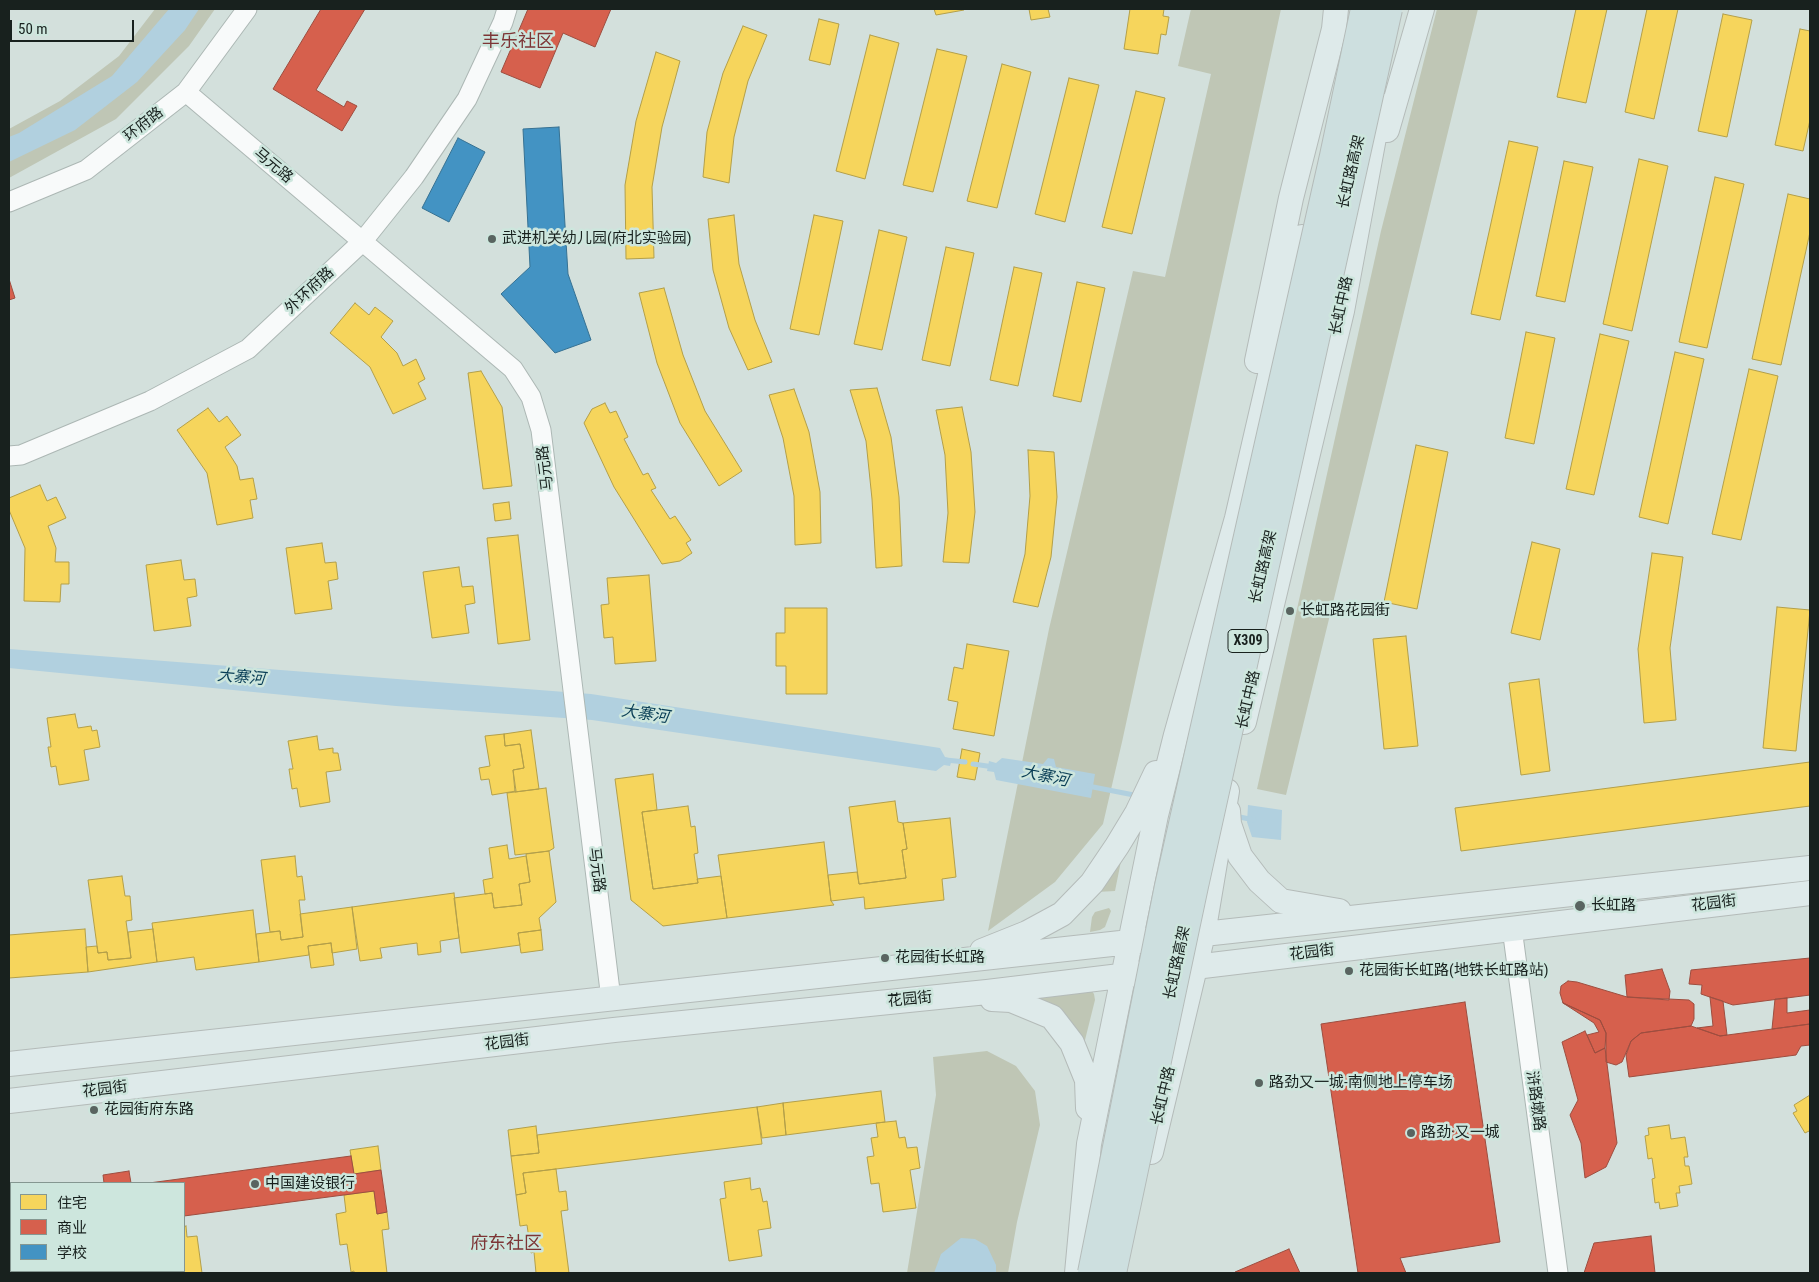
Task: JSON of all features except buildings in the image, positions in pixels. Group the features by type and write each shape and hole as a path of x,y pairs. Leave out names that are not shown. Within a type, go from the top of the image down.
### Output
{"highway":[{"name":"长虹路高架","path":"1092,1273 1169,886 1334,156 1365,9"},
{"name":"长虹路高架","path":"1112,1273 1196,876 1388,9"},
{"path":"1356,156 1397,9"}],"main road":[{"path":"1077,1273 1089,1144 1130,942 1146,814 1176,735 1291,198 1334,29 1336,9"},
{"name":"X309","path":"1176,735 1237,518 1354,9"},
{"name":"长虹中路","path":"1124,1273 1203,934 1226,823 1226,796 1342,311 1397,9"},
{"path":"1354,243 1422,9"},
{"path":"942,963 987,949 1027,933 1062,914 1092,883 1118,846 1146,814"},
{"path":"1226,823 1240,856 1259,881 1281,901 1365,916"},
{"name":"花园街","path":"9,1064 1810,868"},
{"name":"花园街","path":"9,1101 614,1030 1123,976 1810,893"},
{"path":"943,996 1011,1000 1052,1017 1072,1042 1087,1080 1089,1144"},
{"path":"1110,1039 1175,1051"}],"street":[{"name":"环府路","path":"9,202 86,170 186,92 247,9"},
{"name":"外环府路","path":"9,456 21,455 150,402 248,349 362,242 414,177 467,99 503,22 507,9"},
{"name":"马元路","path":"186,92 513,369 531,397 541,430 612,998"},
{"name":"浒路墩路","path":"1512,928 1558,1273"}],"green space":[{"path":"155,9 215,9 189,46 116,119 9,178 9,129 60,101 119,56"},
{"path":"1191,9 1281,9 1122,742 1103,824 1055,882 988,931 1049,629 1133,271 1165,277 1211,74 1178,66"},
{"path":"1437,9 1478,9 1286,795 1257,789 1381,231"},
{"path":"1122,856 1115,891 1096,892"},
{"path":"1109,908 1111,911 1105,927 1090,932 1092,917 1095,912"},
{"path":"1088,986 1094,994 1095,1000 1081,1056 1028,992"},
{"path":"987,1051 1016,1066 1035,1091 1040,1125 1017,1222 1008,1273 907,1273 936,1095 933,1057"}],"water":[{"path":"169,9 199,9 185,30 137,82 75,130 9,162 9,137 19,133 112,76"},
{"path":"9,649 591,694 940,748 945,757 952,759 950,766 944,765 936,771 592,720 396,706 9,668"},
{"path":"1002,758 1043,764 1048,758 1054,759 1056,767 1095,774 1091,798 996,780 994,772 987,771 989,761 996,763"},
{"path":"1248,805 1282,810 1281,840 1252,837 1247,822"},
{"path":"961,1238 975,1239 987,1246 996,1265 996,1273 934,1273 941,1254"}],"waterway":[{"name":"大寨河","path":"946,760 965,762"},
{"name":"大寨河","path":"973,764 994,767"},
{"name":"大寨河","path":"1088,786 1139,796"},
{"name":"大寨河","path":"1235,816 1254,820"}],"place":[{"name":"武进机关幼儿园(府北实验园)","path":"492,239"},
{"name":"长虹路花园街","path":"1290,611"},
{"name":"长虹路","path":"1580,906"},
{"name":"花园街长虹路","path":"885,958"},
{"name":"花园街长虹路(地铁长虹路站)","path":"1349,971"},
{"name":"路劲又一城-南侧地上停车场","path":"1259,1083"},
{"name":"花园街府东路","path":"94,1110"},
{"name":"路劲·又一城","path":"1411,1133"},
{"name":"中国建设银行","path":"255,1184"}],"district":[{"name":"丰乐社区","path":"518,42"},
{"name":"府东社区","path":"506,1244"}]}
